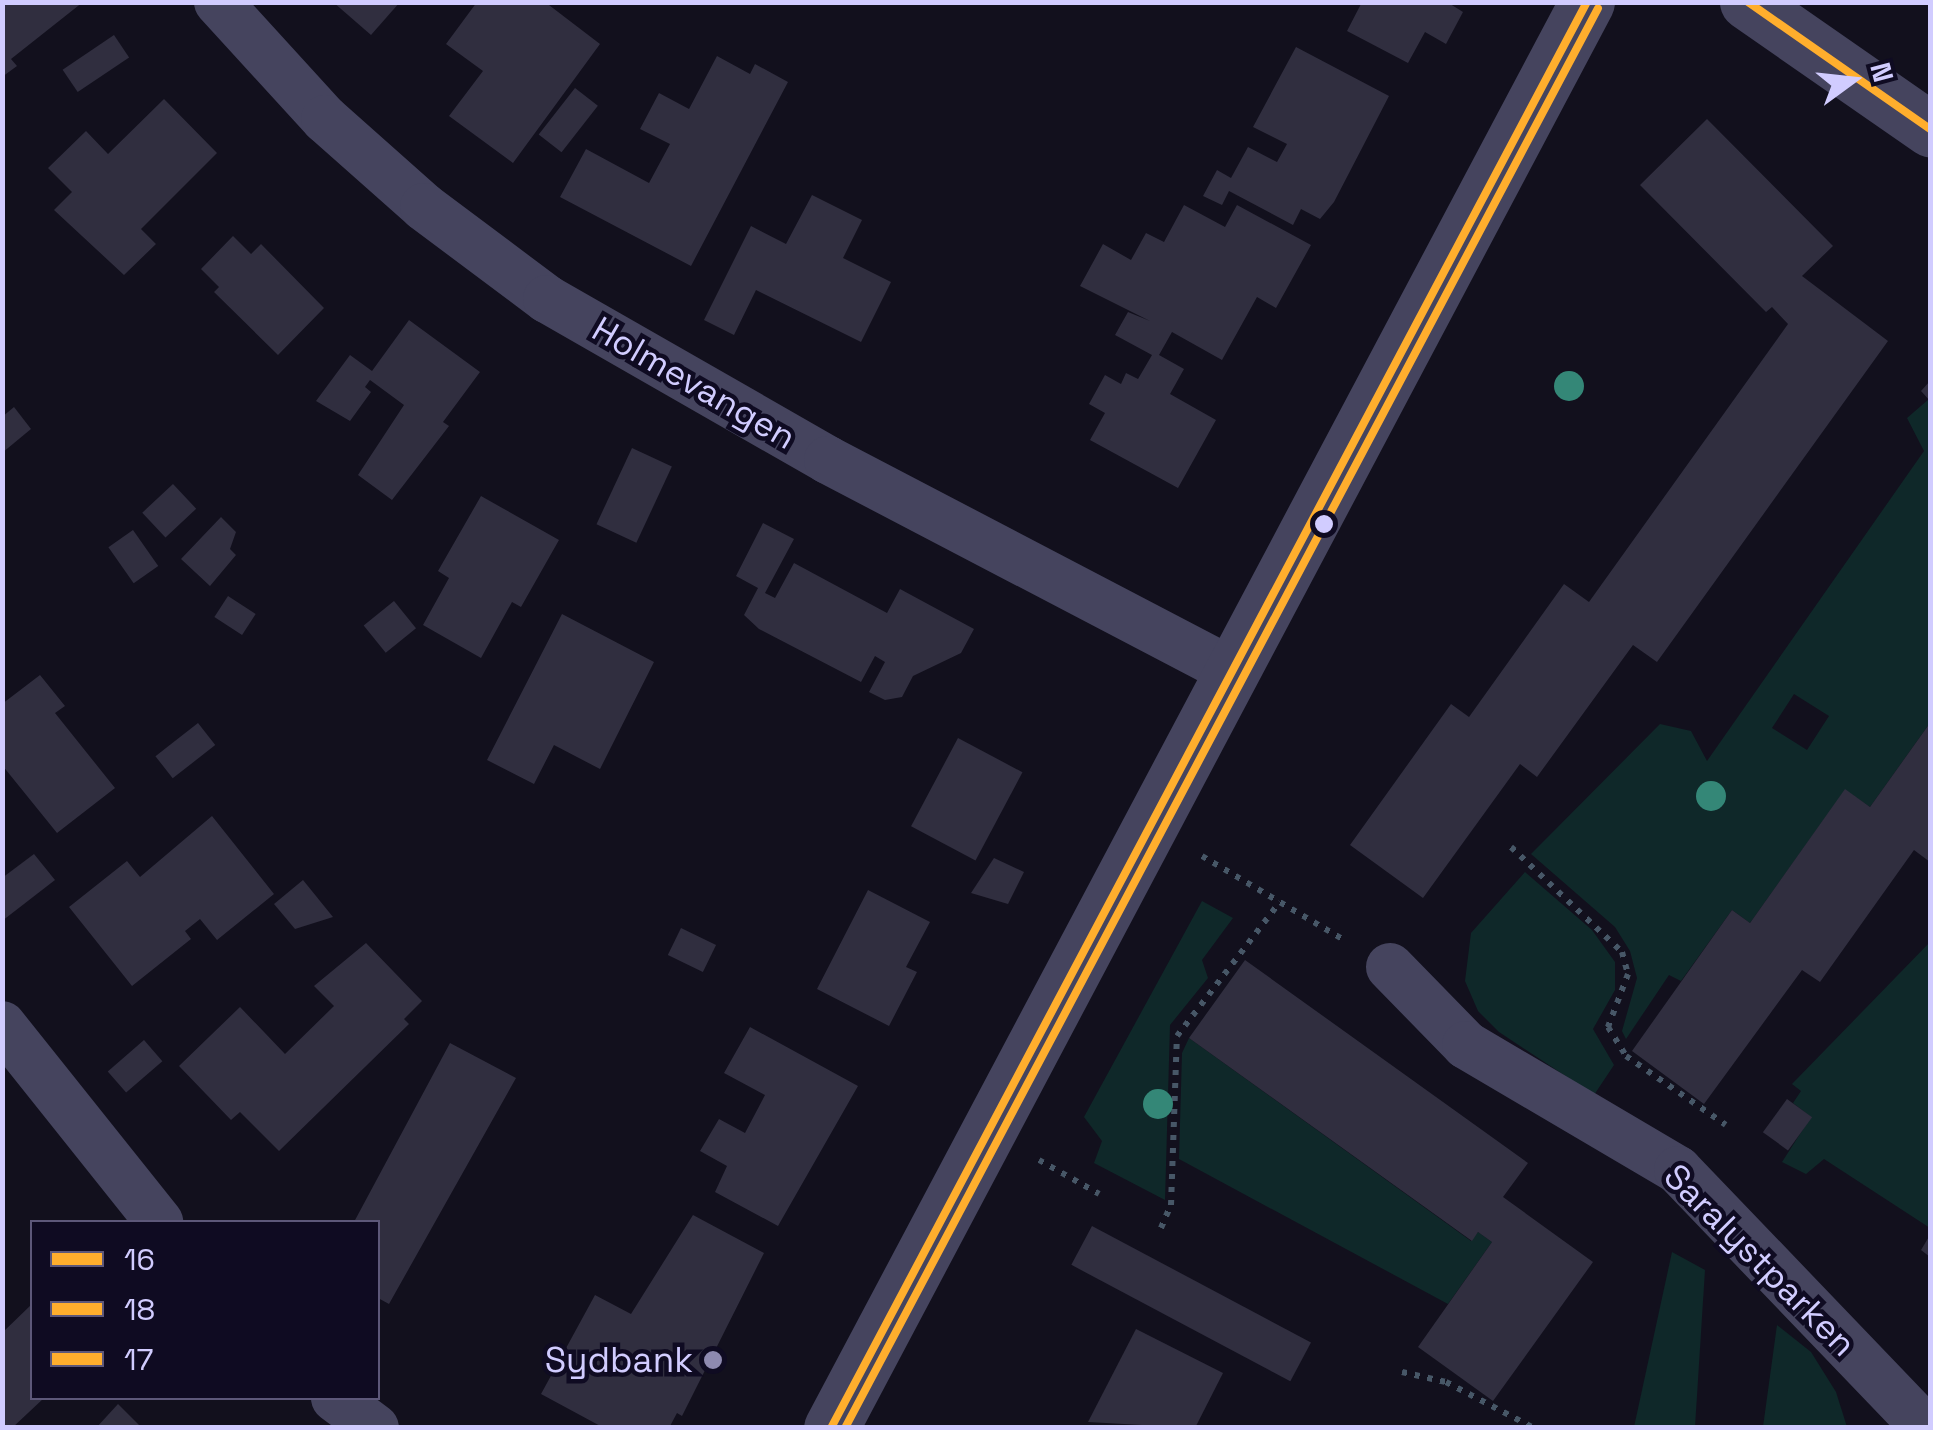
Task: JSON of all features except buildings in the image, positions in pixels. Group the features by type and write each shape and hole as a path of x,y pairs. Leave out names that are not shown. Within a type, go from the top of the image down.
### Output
{"street":[{"name":"Holmevangen","path":"218,2 325,118 424,207 547,299 828,460 1234,672"},
{"path":"832,1428 1154,827 1587,2"},
{"path":"1747,2 1930,129"},
{"name":"Saralystparken","path":"1390,967 1466,1045 1678,1170 1925,1428"},
{"path":"2,1025 157,1220"},
{"path":"338,1400 375,1428"}],"path":[{"path":"1154,827 1390,967"},
{"path":"1511,847 1622,952 1628,974 1608,1028 1626,1056 1726,1125"},
{"path":"1161,1228 1171,1204 1177,1036 1280,902"},
{"path":"1402,1372 1446,1382 1534,1428"}],"green space":[{"path":"1929,399 1930,723 1870,807 1845,790 1750,923 1732,910 1681,981 1669,975 1626,1039 1622,1031 1637,978 1630,951 1615,927 1531,854 1660,724 1691,731 1707,761 1924,451 1907,418","holes":["1794,694 1829,716 1807,750 1772,728"]},
{"path":"1525,872 1592,930 1615,962 1615,990 1593,1029 1614,1065 1594,1095 1499,1032 1478,1011 1465,981 1471,933"},
{"path":"1202,901 1233,918 1202,960 1208,978 1170,1025 1165,1200 1094,1163 1102,1141 1084,1117"},
{"path":"1930,942 1930,1228 1824,1159 1806,1174 1782,1162 1811,1117 1793,1103 1801,1091 1792,1084"},
{"path":"1189,1038 1471,1241 1478,1232 1492,1242 1448,1304 1179,1159 1182,1053"},
{"path":"1672,1252 1705,1270 1695,1427 1634,1427"},
{"path":"1777,1325 1811,1352 1836,1392 1847,1427 1763,1427"}],"transit line":[{"name":"16","path":"831,1428 1587,2"},
{"name":"17","path":"1748,2 1930,129"},
{"name":"18","path":"845,1428 1598,8"}],"place":[{"name":"Sydbank","path":"713,1360"}]}
